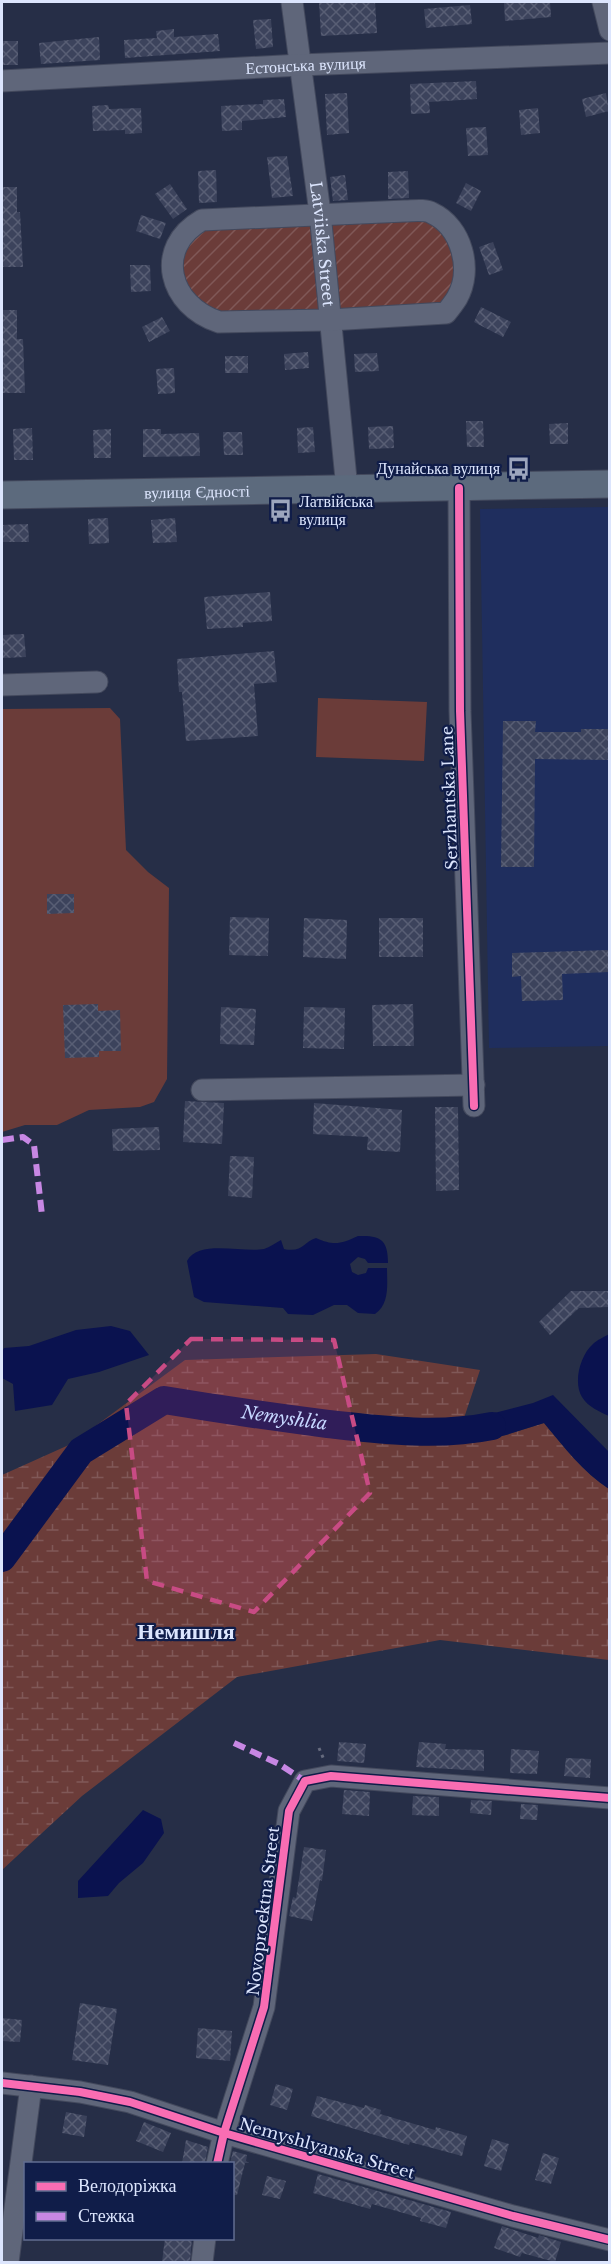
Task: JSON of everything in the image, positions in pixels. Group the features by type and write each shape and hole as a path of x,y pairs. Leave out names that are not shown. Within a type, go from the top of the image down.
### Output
{"main road":[{"name":"вулиця Єдності","path":"2,495 609,484"}],"street":[{"name":"Latviiska Street","path":"292,2 320,213 347,489"},
{"path":"603,2 609,30"},
{"name":"Естонська вулиця","path":"2,81 300,65 609,53"},
{"path":"430,211 446,222 458,238 464,257 464,278 458,297 446,313 330,320 234,323 212,319 192,309 182,297 173,269 174,254 179,240 187,228 202,220 320,213 430,211"},
{"name":"Serzhantska Lane","path":"459,488 460,711 474,1106"},
{"path":"2,685 97,682"},
{"path":"202,1089 474,1085"},
{"name":"Novoproektna Street","path":"224,2133 264,2007 289,1811 305,1781 331,1776 609,1798"},
{"name":"Nemyshlyanska Street","path":"2,2083 81,2092 130,2102 224,2133 513,2216 609,2240"},
{"path":"8,2262 31,2086"},
{"path":"217,2162 224,2133"},
{"path":"202,2262 205,2240"}],"highlighted area":[{"path":"191,1339 334,1340 370,1493 254,1612 147,1581 126,1404"}],"shaded area":[{"path":"609,507 609,1046 489,1048 480,509"},
{"path":"358,1236 378,1238 382,1240 387,1249 388,1263 368,1263 365,1259 358,1257 350,1264 352,1272 358,1275 366,1273 368,1268 387,1268 385,1299 380,1310 375,1314 358,1313 347,1305 334,1305 313,1315 288,1314 283,1308 204,1302 194,1297 187,1261 201,1250 264,1249 281,1240 284,1249 295,1250 316,1238 337,1243"},
{"path":"111,1326 130,1331 149,1355 99,1372 68,1379 52,1405 15,1411 13,1384 2,1378 4,1348 29,1346 76,1330"},
{"path":"609,1334 609,1416 587,1404 579,1391 578,1377 581,1362 588,1349"},
{"path":"553,1395 609,1452 609,1489 582,1467 544,1423 471,1443 449,1436 463,1421 533,1403"},
{"path":"143,1810 161,1819 164,1833 143,1863 119,1883 108,1896 78,1898 78,1881"}],"green space":[{"path":"430,211 464,257 446,313 234,323 176,284 187,228"},
{"path":"318,698 427,702 424,761 316,757"},
{"path":"110,708 120,719 126,850 148,872 169,888 167,1079 154,1102 140,1107 89,1110 57,1125 25,1125 2,1132 2,709"},
{"path":"376,1354 480,1370 463,1421 449,1436 471,1443 544,1423 582,1467 609,1489 609,1660 440,1640 237,1677 82,1796 2,1870 2,1475 71,1444 185,1360"}],"building":[{"path":"319,2 375,2 377,33 321,36"},
{"path":"504,2 550,2 551,17 505,21"},
{"path":"470,5 472,24 426,28 424,9"},
{"path":"271,19 273,47 256,49 253,20"},
{"path":"174,29 174,37 218,34 220,51 125,58 124,40 157,38 156,31"},
{"path":"99,37 100,60 41,64 39,43"},
{"path":"2,41 18,41 18,65 2,65"},
{"path":"476,81 477,99 429,102 430,113 411,114 410,84"},
{"path":"347,93 349,133 327,135 325,94"},
{"path":"606,93 609,111 586,117 582,99"},
{"path":"284,99 286,117 242,121 242,130 222,131 221,106 263,104 263,100"},
{"path":"108,105 109,109 141,108 142,133 125,134 125,130 93,131 92,106"},
{"path":"538,108 540,133 521,135 519,110"},
{"path":"486,127 488,155 468,156 466,128"},
{"path":"287,156 293,196 272,198 267,157"},
{"path":"216,170 217,202 199,203 198,171"},
{"path":"408,171 409,198 388,199 388,172"},
{"path":"345,175 348,200 333,201 330,177"},
{"path":"466,183 481,191 471,211 456,203"},
{"path":"170,184 187,209 173,219 155,194"},
{"path":"2,187 17,187 17,212 20,212 23,267 3,267"},
{"path":"141,215 166,223 160,239 136,231"},
{"path":"493,242 503,270 489,275 479,247"},
{"path":"130,265 150,265 151,291 131,292"},
{"path":"481,307 511,322 503,337 474,322"},
{"path":"2,310 17,310 17,339 23,339 25,393 2,393"},
{"path":"162,317 170,331 149,342 142,327"},
{"path":"308,352 309,368 285,370 284,354"},
{"path":"377,353 379,371 355,372 354,354"},
{"path":"225,356 248,356 248,373 225,373"},
{"path":"174,368 175,393 158,394 156,369"},
{"path":"466,421 483,421 484,447 467,447"},
{"path":"568,423 568,444 550,444 549,424"},
{"path":"393,426 394,448 369,449 368,427"},
{"path":"313,427 315,452 298,453 297,428"},
{"path":"32,428 33,460 14,460 13,429"},
{"path":"111,429 111,458 94,458 93,430"},
{"path":"143,429 161,429 161,434 199,433 200,456 143,457"},
{"path":"223,432 242,432 243,455 224,455"},
{"path":"108,518 109,543 89,544 88,519"},
{"path":"175,518 177,542 153,543 151,520"},
{"path":"28,524 29,542 2,542 2,525"},
{"path":"270,592 272,621 243,623 243,627 207,629 204,597"},
{"path":"24,634 26,657 2,658 2,635"},
{"path":"274,651 277,682 254,684 258,736 186,741 177,659"},
{"path":"503,721 536,721 535,732 581,732 581,729 609,729 609,760 535,759 534,867 501,867"},
{"path":"47,894 74,894 74,913 47,914"},
{"path":"230,917 269,918 268,956 229,955"},
{"path":"304,918 347,920 346,959 303,957"},
{"path":"379,918 423,918 423,957 379,957"},
{"path":"609,950 609,972 562,974 563,1000 522,1001 521,976 512,977 512,953"},
{"path":"98,1004 98,1011 120,1010 121,1051 99,1051 99,1057 65,1058 63,1005"},
{"path":"413,1004 414,1046 373,1046 372,1005"},
{"path":"221,1007 256,1009 254,1045 220,1044"},
{"path":"304,1007 345,1008 344,1049 303,1048"},
{"path":"185,1101 224,1103 222,1144 183,1142"},
{"path":"314,1103 402,1110 400,1152 367,1150 368,1137 313,1134"},
{"path":"435,1107 458,1107 459,1190 436,1191"},
{"path":"159,1127 160,1150 113,1151 112,1129"},
{"path":"230,1156 254,1157 252,1198 228,1196"},
{"path":"571,1291 609,1291 609,1307 579,1308 550,1335 539,1322"},
{"path":"339,1742 366,1744 364,1763 337,1761"},
{"path":"419,1742 446,1744 445,1749 484,1750 484,1771 416,1767"},
{"path":"511,1749 539,1751 537,1774 510,1773"},
{"path":"566,1758 591,1759 590,1778 564,1776"},
{"path":"344,1790 370,1792 369,1816 342,1814"},
{"path":"413,1796 439,1797 439,1816 412,1815"},
{"path":"471,1800 492,1801 491,1815 470,1813"},
{"path":"521,1804 538,1805 537,1820 520,1819"},
{"path":"304,1847 326,1850 322,1881 320,1880 312,1921 289,1916 293,1897 296,1898"},
{"path":"80,2003 117,2009 108,2065 72,2060"},
{"path":"2,2018 22,2020 20,2042 2,2041"},
{"path":"198,2028 232,2031 230,2061 196,2058"},
{"path":"276,2084 293,2089 287,2110 270,2105"},
{"path":"317,2096 364,2108 365,2105 381,2110 380,2114 435,2130 436,2127 467,2136 462,2156 410,2142 409,2145 311,2116"},
{"path":"66,2112 87,2116 84,2137 62,2133"},
{"path":"144,2122 171,2133 163,2152 136,2141"},
{"path":"492,2139 509,2144 501,2171 484,2166"},
{"path":"186,2140 208,2147 205,2162 182,2162"},
{"path":"233,2151 247,2155 246,2161 249,2163 245,2163 237,2195 234,2195 234,2162 230,2162"},
{"path":"543,2153 559,2158 551,2184 535,2180"},
{"path":"318,2174 451,2212 446,2228 372,2204 370,2209 313,2193"},
{"path":"267,2176 286,2181 280,2199 262,2195"},
{"path":"502,2226 538,2238 539,2235 561,2242 555,2262 522,2253 520,2257 494,2248"},
{"path":"165,2240 192,2240 190,2262 162,2262"}],"waterway":[{"name":"Nemyshlia","path":"2,1558 81,1451 164,1400 307,1421 389,1430 431,1432 492,1426"}],"marked path":[{"path":"2,1140 23,1137 34,1145 42,1215"},
{"path":"234,1743 279,1764 305,1781"}],"cycle path":[{"path":"459,488 460,711 474,1106"},
{"path":"217,2162 224,2133 264,2007 289,1811 305,1781 331,1776 610,1798"},
{"path":"2,2083 80,2092 130,2102 224,2133 513,2216 610,2240"}],"place":[{"name":"Дунайська вулиця","path":"518,468"},
{"name":"Латвійська вулиця","path":"281,510"}],"district":[{"name":"Немишля","path":"186,1631"}]}
